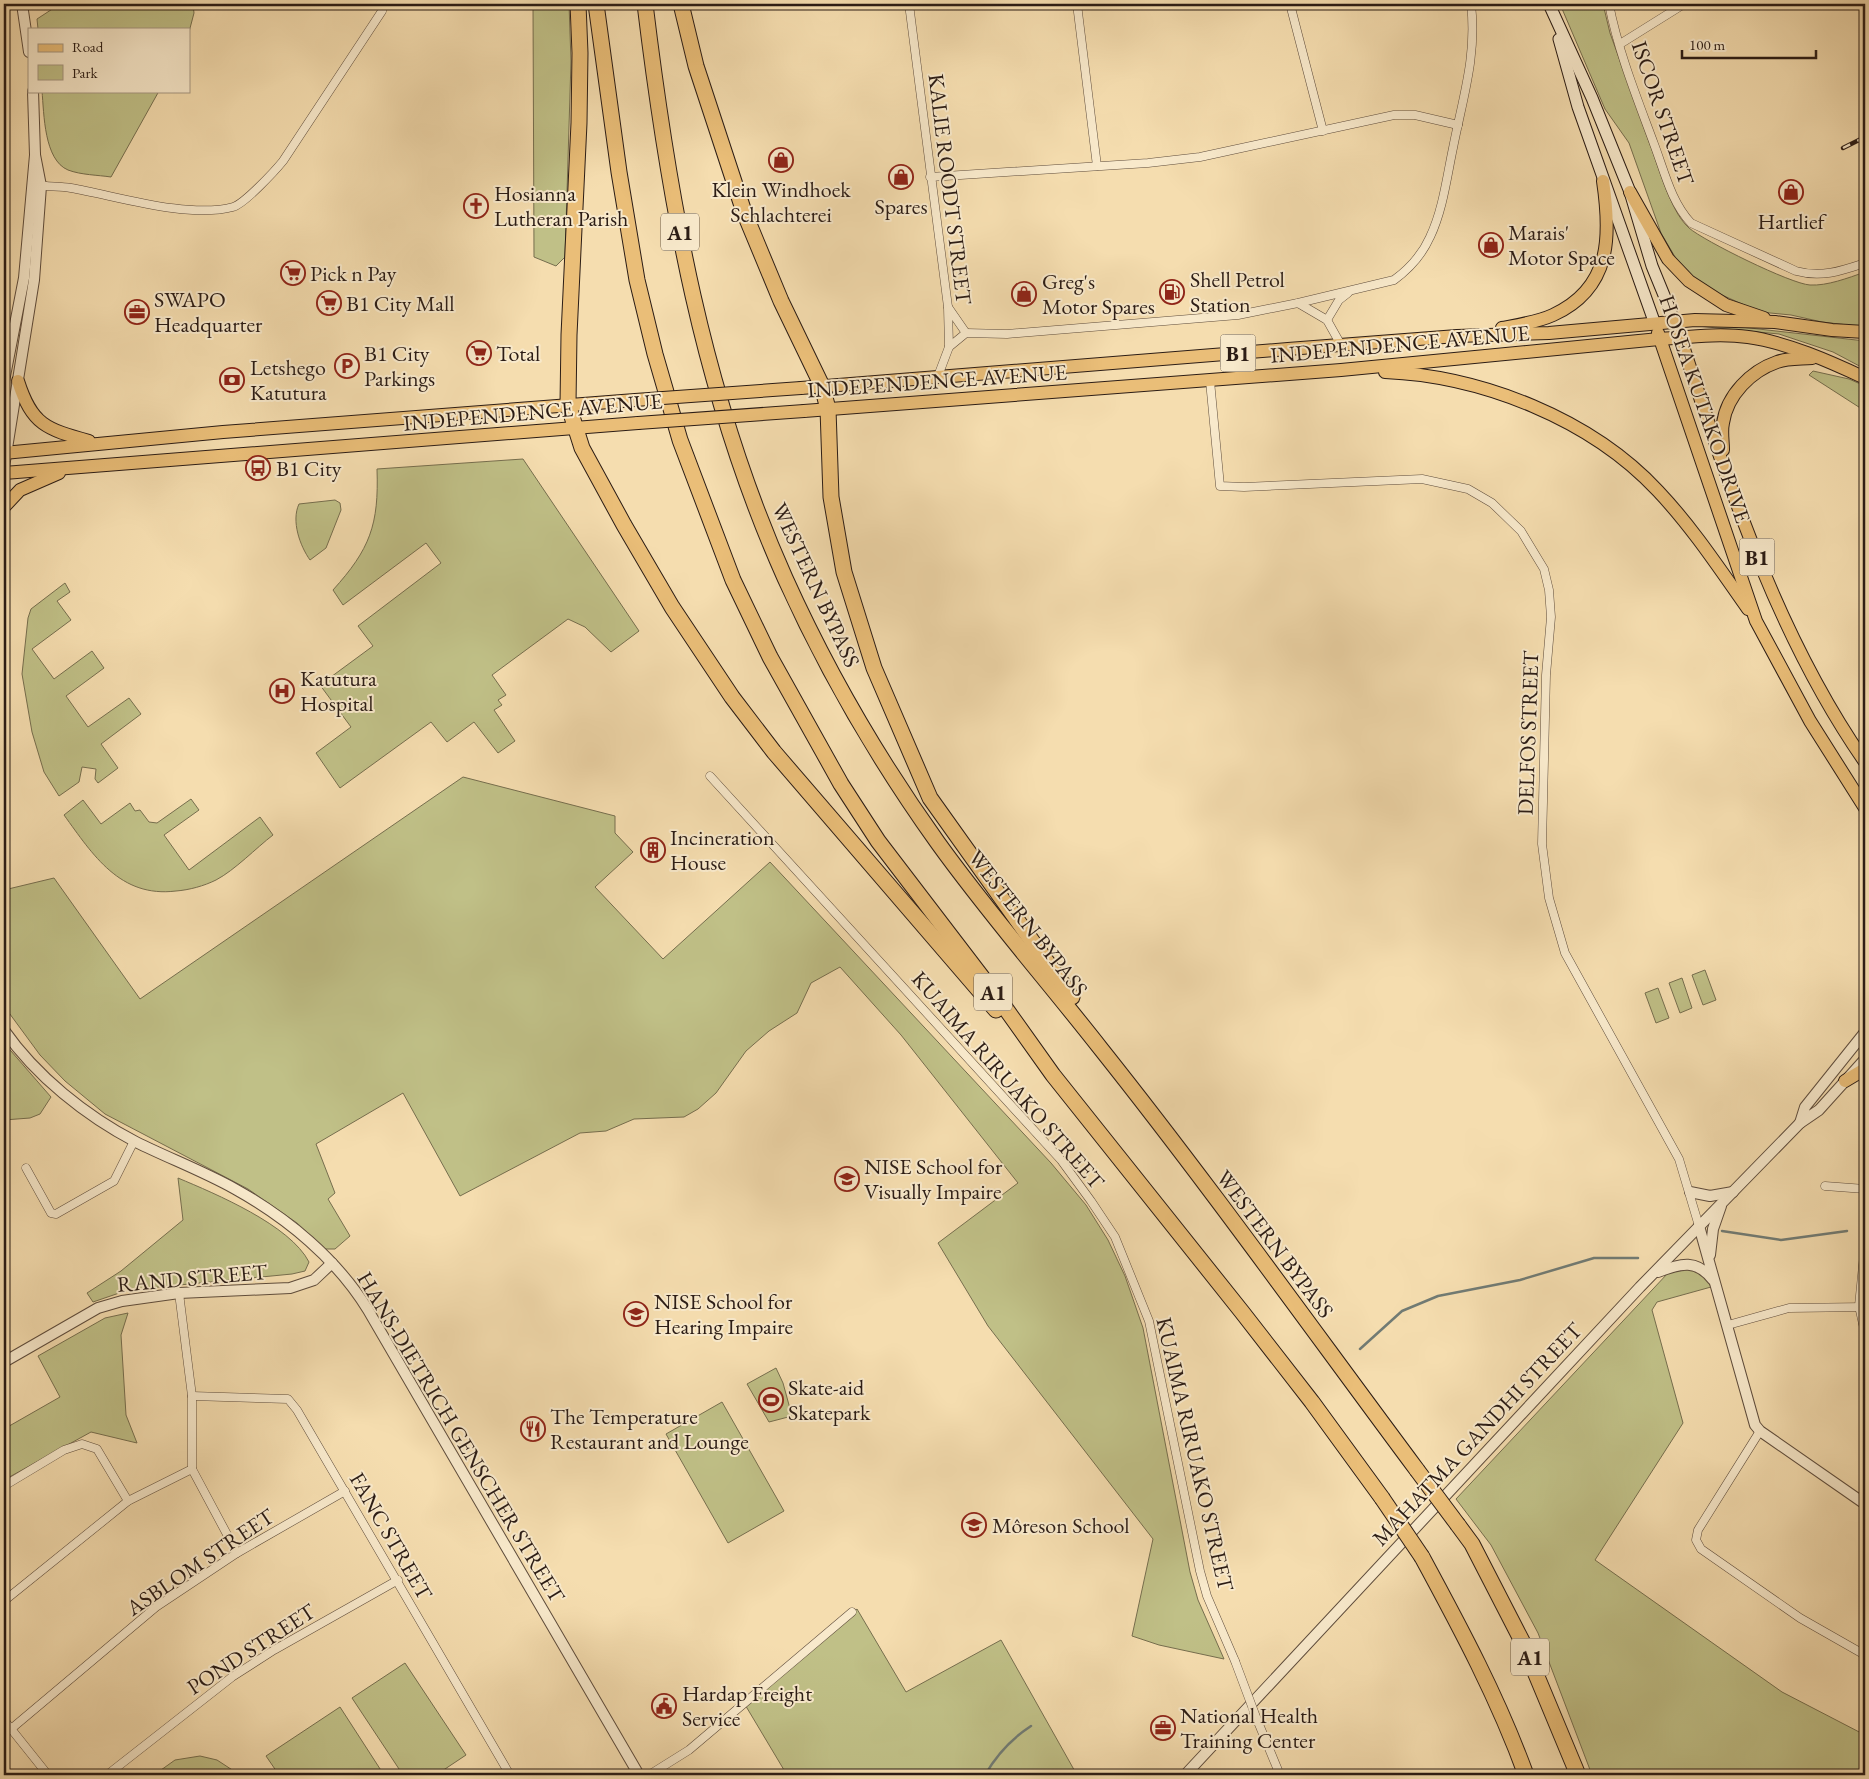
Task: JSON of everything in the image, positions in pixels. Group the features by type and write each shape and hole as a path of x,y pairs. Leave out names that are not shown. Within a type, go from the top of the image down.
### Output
{"highway":[{"path":"578,4 580,53 579,122 569,336 568,404 582,448 672,607 732,696 774,752 1053,1075"},
{"name":"A1","path":"596,4 619,172 637,280 655,354 680,440 733,580 770,657 841,784 878,841 1001,1002 1053,1075 1312,1402 1382,1498 1422,1557 1478,1660 1512,1735 1526,1775"},
{"name":"WESTERN BYPASS","path":"645,4 656,93 674,204 704,347 736,456 786,581 852,709 936,840 996,920 1102,1049 1472,1544 1523,1643 1578,1775"},
{"path":"681,4 696,66 744,212 781,301 822,386 828,409 831,497 844,572 869,652 888,702 930,798 1089,1021 1102,1049"}],"main road":[{"name":"HOSEA KUTAKO DRIVE","path":"1865,762 1834,714 1793,639 1761,565 1675,322 1652,266 1630,192 1592,98 1549,4 1578,107 1603,181 1625,236 1756,621 1810,722 1865,808"},
{"path":"1457,336 1525,324 1552,316 1570,306 1584,292 1597,274 1605,256 1608,216 1603,181"},
{"path":"1630,192 1668,260 1688,281 1726,305 1775,322"},
{"name":"INDEPENDENCE AVENUE","path":"5,453 97,443 568,404 801,388 1457,336 1549,333 1675,322 1775,322 1832,330 1865,332"},
{"name":"INDEPENDENCE AVENUE","path":"4,473 638,423 1210,381 1660,339 1748,337 1819,358 1865,378"},
{"path":"1723,462 1723,423 1729,404 1742,384 1754,374 1777,362 1819,358"},
{"name":"B1","path":"1341,370 1399,372 1494,390 1567,423 1630,465 1656,489 1685,521 1756,621"},
{"path":"18,381 25,403 46,427 97,443"},
{"path":"4,507 20,490 71,468"},
{"path":"1845,1081 1865,1068"}],"street":[{"path":"22,4 28,45"},
{"name":"KALIE ROODT STREET","path":"909,4 948,307 949,347 938,376"},
{"path":"1078,4 1097,166"},
{"path":"1290,4 1323,131"},
{"path":"949,347 966,333 1007,334 1238,315 1349,292 1394,280 1407,271 1425,248 1436,221 1468,87 1473,51 1471,4"},
{"name":"ISCOR STREET","path":"1609,4 1634,90 1678,204 1691,223 1702,230 1796,271 1811,275 1824,275 1865,263"},
{"path":"1620,44 1684,4"},
{"path":"37,185 69,188 185,209 205,211 235,207 283,162 382,11"},
{"path":"4,467 34,280 37,185 33,92"},
{"path":"930,178 1200,157 1394,115 1415,115 1458,125"},
{"path":"4,381 24,278 37,185"},
{"path":"1327,320 1339,300 1349,292"},
{"path":"1298,303 1327,320 1341,345"},
{"path":"948,307 966,333"},
{"name":"DELFOS STREET","path":"1210,381 1220,486 1244,487 1422,479 1444,482 1468,489 1492,503 1521,531 1534,550 1544,569 1549,590 1551,617 1546,675 1542,844 1549,898 1565,954 1672,1146 1690,1192 1699,1226"},
{"name":"KUAIMA RIRUAKO STREET","path":"710,776 1061,1160 1114,1237 1149,1321 1200,1571 1207,1596 1280,1775"},
{"name":"HANS-DIETRICH GENSCHER STREET","path":"4,1030 42,1072 80,1106 134,1141 242,1193 291,1227 332,1263 354,1289 368,1310 639,1775"},
{"name":"MAHATMA GANDHI STREET","path":"1800,1122 1805,1107 1865,1032"},
{"name":"MAHATMA GANDHI STREET","path":"1185,1775 1653,1274 1800,1122 1819,1110 1865,1059"},
{"path":"26,1168 51,1212 56,1214 114,1181 134,1141"},
{"path":"1825,1186 1865,1189"},
{"path":"1690,1192 1710,1196 1732,1192"},
{"path":"1709,1258 1714,1229 1722,1202"},
{"path":"1699,1226 1728,1325 1747,1400 1756,1425 1760,1431 1865,1504"},
{"path":"1865,1245 1862,1307 1865,1333"},
{"name":"RAND STREET","path":"4,1362 98,1308 122,1301 179,1293 290,1288 314,1280 332,1263"},
{"path":"1653,1274 1676,1265 1690,1263 1703,1269 1716,1283"},
{"path":"179,1293 192,1396 192,1469 237,1553"},
{"path":"1728,1325 1789,1308 1862,1307"},
{"name":"FANC STREET","path":"192,1396 288,1400 297,1410 398,1580 510,1775"},
{"path":"1760,1431 1698,1530 1696,1540 1701,1549 1800,1618 1865,1655"},
{"path":"4,1486 64,1450 82,1444 97,1449 128,1501"},
{"path":"4,1601 128,1501 192,1469"},
{"name":"ASBLOM STREET","path":"11,1729 156,1607 237,1553 345,1491"},
{"name":"POND STREET","path":"107,1775 232,1677 274,1650 398,1580"},
{"path":"649,1775 689,1750 852,1612"},
{"path":"4,1720 48,1775"}],"green space":[{"path":"60,4 193,4 194,13 190,28 38,28 37,19"},
{"path":"533,4 569,4 571,61 565,257 556,266 534,257"},
{"path":"1560,4 1603,4 1610,33 1666,189 1685,224 1698,234 1729,251 1767,270 1800,283 1810,285 1823,284 1865,272 1865,327 1760,312 1713,291 1693,278 1678,262 1661,233 1629,143 1605,109"},
{"path":"42,92 158,92 111,177 73,172 60,165 50,147 45,123"},
{"path":"1723,325 1865,341 1865,369 1833,352 1779,334 1697,326"},
{"path":"1813,371 1849,379 1865,386 1865,411 1809,375"},
{"path":"523,459 639,631 611,652 585,627 568,619 492,675 506,695 498,700 502,705 494,710 515,741 498,753 474,722 447,742 431,722 340,788 316,753 351,727 320,685 373,646 358,626 441,563 426,543 343,605 333,590 356,562 370,535 376,506 377,469"},
{"path":"335,500 340,503 341,510 326,548 310,560 303,548 296,525 299,504"},
{"path":"65,583 70,592 57,601 71,620 32,649 54,679 92,651 104,668 66,696 88,727 129,698 141,714 101,744 118,768 98,783 95,779 96,769 82,767 79,782 59,796 44,772 32,732 22,674 28,618 31,609"},
{"path":"463,777 615,816 615,833 633,852 595,887 663,959 770,862 1051,1163 1086,1205 1108,1240 1125,1276 1143,1328 1190,1572 1198,1600 1224,1659 1159,1645 1132,1636 1153,1539 988,1326 938,1243 1018,1183 901,1035 840,967 811,983 797,1013 769,1031 746,1051 716,1093 698,1109 684,1117 634,1119 606,1131 580,1133 460,1196 403,1093 316,1144 335,1193 328,1199 350,1236 335,1249 325,1249 297,1223 248,1189 105,1114 65,1081 40,1055 4,1006 4,890 54,878 140,999"},
{"path":"191,799 199,810 164,835 189,870 260,817 273,835 223,876 201,886 186,890 156,891 139,888 124,881 97,858 64,815 83,800 101,824 130,803 135,811 140,810 149,822 157,823"},
{"path":"1705,970 1716,1000 1703,1005 1692,975"},
{"path":"1682,978 1692,1008 1680,1013 1669,983"},
{"path":"1658,988 1669,1018 1656,1023 1645,993"},
{"path":"4,1043 51,1097 40,1114 30,1118 4,1120"},
{"path":"178,1178 231,1202 269,1223 299,1248 309,1262 305,1271 292,1274 128,1290 93,1302 87,1293 121,1271 183,1220"},
{"path":"1695,1268 1708,1280 1711,1287 1657,1302 1652,1310 1683,1423 1595,1560 1782,1692 1865,1735 1865,1775 1592,1775 1538,1633 1491,1545 1456,1499 1668,1273 1673,1269"},
{"path":"128,1313 121,1335 126,1415 137,1443 91,1432 4,1480 4,1429 60,1397 38,1356 105,1318"},
{"name":"Skate-aid Skatepark","path":"776,1368 783,1383 792,1416 769,1422 747,1384"},
{"path":"722,1402 784,1511 728,1543 666,1434"},
{"path":"857,1609 906,1692 1001,1640 1077,1775 787,1775 744,1703"},
{"path":"405,1663 466,1755 436,1775 403,1775 352,1698"},
{"path":"340,1707 384,1775 279,1775 266,1756"},
{"path":"200,1756 217,1760 240,1775 154,1775 175,1760"}],"waterway":[{"path":"1722,1231 1781,1240 1847,1231"},
{"path":"1360,1349 1402,1311 1438,1296 1520,1280 1594,1258 1638,1258"},
{"path":"985,1775 994,1760 1005,1748 1031,1726"}],"railway":[{"path":"1843,148 1865,137"}],"place":[{"name":"Klein Windhoek Schlachterei","path":"781,160"},
{"name":"Spares","path":"901,177"},
{"name":"Hartlief","path":"1791,192"},
{"name":"Hosianna Lutheran Parish","path":"476,206"},
{"name":"Marais' Motor Space","path":"1491,245"},
{"name":"Pick n Pay","path":"293,273"},
{"name":"Shell Petrol Station","path":"1172,292"},
{"name":"Greg's Motor Spares","path":"1024,294"},
{"name":"B1 City Mall","path":"329,303"},
{"name":"SWAPO Headquarter","path":"137,312"},
{"name":"Total","path":"479,353"},
{"name":"B1 City Parkings","path":"347,366"},
{"name":"Letshego Katutura","path":"232,380"},
{"name":"B1 City","path":"258,468"},
{"name":"Katutura Hospital","path":"282,691"},
{"name":"Incineration House","path":"653,850"},
{"name":"NISE School for Visually Impaire","path":"847,1179"},
{"name":"NISE School for Hearing Impaire","path":"636,1314"},
{"name":"Skate-aid Skatepark","path":"771,1400"},
{"name":"The Temperature Restaurant and Lounge","path":"533,1429"},
{"name":"Môreson School","path":"974,1525"},
{"name":"Hardap Freight Service","path":"664,1706"},
{"name":"National Health Training Center","path":"1163,1728"}]}
